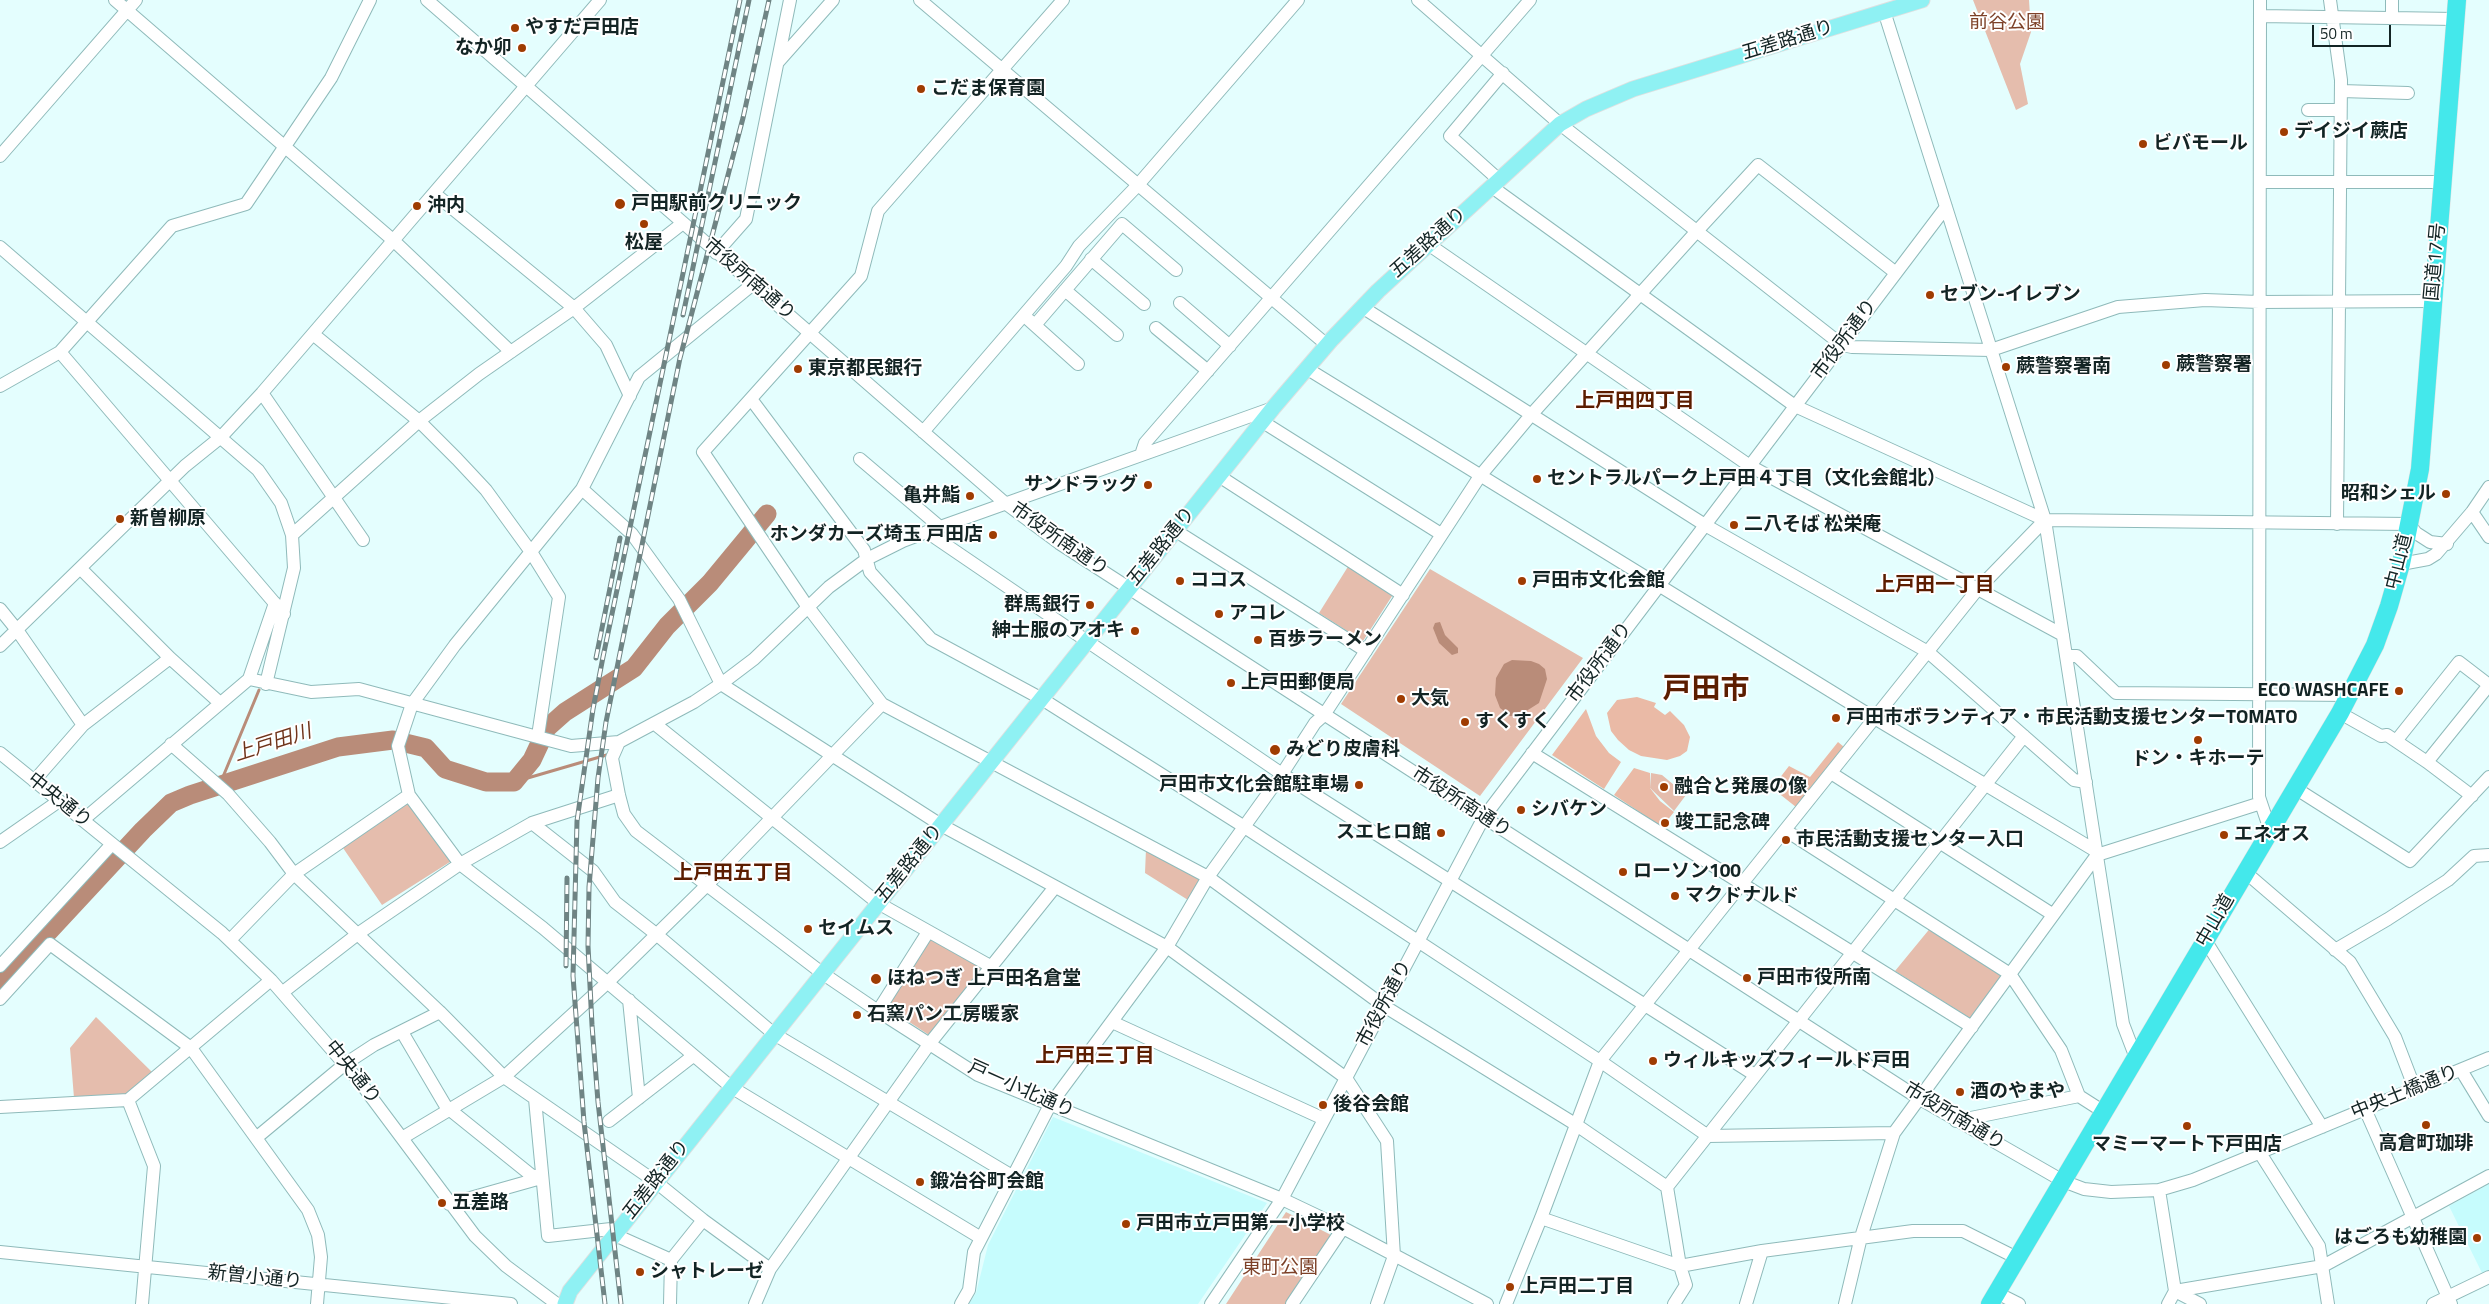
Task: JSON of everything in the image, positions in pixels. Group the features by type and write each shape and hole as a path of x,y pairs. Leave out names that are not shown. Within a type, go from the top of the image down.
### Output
{"highway":[{"name":"国道17号","path":"2409,524 2420,468 2457,0"},
{"name":"中山道","path":"1993,1298 2136,1058 2244,871 2350,695 2375,645 2401,564 2409,524"}],"main road":[{"name":"五差路通り","path":"565,1304 570,1291 617,1231 1129,588 1306,368 1362,307 1560,124 1591,107 1633,88 1918,0"}],"street":[{"path":"116,0 394,241 511,352"},
{"path":"0,156 136,0"},
{"path":"0,386 60,352 88,323 172,226 246,204 331,78 370,0"},
{"name":"市役所南通り","path":"427,0 527,85 716,253 1005,503 1059,543 1956,1121 2063,1181 2084,1189 2104,1192 2159,1190"},
{"path":"0,646 172,480 221,437 262,393 600,0"},
{"path":"716,253 746,219 790,0"},
{"path":"778,62 833,0"},
{"path":"920,0 1137,186 1327,345"},
{"path":"1063,0 878,211 861,276 811,334 703,452 807,606 882,704 1208,876 1384,1006 1575,1124 1667,1187 1680,1266 1686,1285 1674,1304"},
{"path":"923,432 1066,266 1079,246 1137,186 1298,0"},
{"path":"1418,0 1560,124 1842,345 1852,348 1991,350 2118,307 2205,300 2259,302 2432,301"},
{"path":"1141,455 1145,443 1530,0"},
{"path":"2260,0 2259,797 2270,830"},
{"path":"2330,0 2340,92 2336,524"},
{"path":"2392,0 2392,17"},
{"path":"1884,11 2045,520 2123,1024 2136,1058"},
{"path":"2260,16 2455,19"},
{"path":"1503,73 1450,136 1495,183 1640,294 1795,406 2045,520 2409,524 2416,532 2430,542 2447,544"},
{"path":"2340,92 2408,93"},
{"path":"2308,110 2340,110"},
{"path":"961,1304 969,1290 974,1252 1050,1104 1168,947 1208,876 1282,774 1315,723 1324,715 1480,476 1531,415 1697,231 1758,165 1896,273"},
{"path":"2260,182 2444,182"},
{"path":"435,194 574,308 606,345 630,396"},
{"name":"市役所通り","path":"1211,1304 1282,1199 1484,817 1946,208"},
{"path":"292,535 419,421 479,374 574,308 683,223"},
{"path":"1034,325 1122,224 1176,270"},
{"path":"1428,244 1750,466 2063,635"},
{"path":"0,247 258,470 281,503 292,535 294,568 266,684"},
{"path":"1091,260 1144,304"},
{"path":"753,284 640,378 582,489 455,645 412,704 400,741 409,795 460,864 608,982 693,1056 732,1087 981,1238"},
{"path":"1065,290 1117,335"},
{"path":"1180,303 1230,346"},
{"path":"1362,307 1705,525 1928,652 2074,780 2086,782"},
{"path":"1024,316 1078,364"},
{"path":"1156,328 1208,371"},
{"path":"313,334 419,421 486,490 559,597 542,737"},
{"path":"60,352 172,480 284,614"},
{"path":"1306,368 2096,853"},
{"path":"262,393 363,540"},
{"path":"751,399 864,550 870,572 931,639 1042,698 1243,826 1600,1060 1708,1136 1894,1133"},
{"path":"249,679 310,692 359,689 571,746 616,749 721,684 754,659 807,606 867,559 940,527 1273,408"},
{"path":"1263,422 1441,534"},
{"path":"860,459 940,527"},
{"path":"1219,476 1402,595"},
{"path":"2401,564 2428,559 2447,544 2489,487"},
{"path":"582,489 632,534 679,599 721,684 941,825 1168,947 1346,1078 1387,1141 1394,1256 1377,1304"},
{"path":"2472,512 2489,538"},
{"path":"1506,1304 1541,1218 1600,1060 1977,590 2045,520"},
{"path":"1176,531 1366,651"},
{"path":"927,532 1282,774 1756,1075"},
{"path":"81,569 170,658 220,703"},
{"path":"83,820 249,679 274,603"},
{"path":"0,609 17,630 83,725"},
{"path":"2066,656 2077,656 2116,693 2350,695"},
{"path":"34,781 83,725 170,658"},
{"path":"2396,742 2460,662 2489,685 2426,762"},
{"path":"402,1138 504,1076 608,982 707,886 882,704"},
{"path":"2340,713 2381,736 2387,735 2472,796"},
{"path":"655,724 878,903 992,966"},
{"path":"1667,1187 2024,736"},
{"path":"171,744 225,791 270,842 294,874 359,933 504,1076 656,1182 703,1220 770,1269"},
{"name":"戸一小北通り","path":"616,749 619,795 624,814 636,830 822,973 878,1011 978,1074 1282,1199 1343,1228 1486,1304"},
{"name":"中央通り","path":"0,753 230,940 271,980 345,1064 475,1236 497,1259 557,1304"},
{"path":"1532,753 1972,1027"},
{"path":"1831,773 2052,914"},
{"path":"2295,788 2410,861 2489,777"},
{"path":"230,940 294,874 409,795"},
{"path":"283,992 359,933 460,864 532,823 619,795"},
{"path":"0,842 59,801"},
{"path":"1845,1304 1861,1237 1894,1133 2096,853 2261,803"},
{"path":"532,823 593,871 615,902 656,934 774,1034 1012,1176"},
{"path":"1785,830 2010,974 2061,1050 2079,1096 2104,1112"},
{"path":"0,966 114,846"},
{"path":"2336,950 2388,920 2448,880 2474,856 2489,855"},
{"path":"2244,871 2350,962 2395,1037 2415,1088"},
{"path":"755,1304 770,1269 930,1043 1055,887"},
{"path":"878,1011 928,932"},
{"path":"2205,940 2322,1127"},
{"path":"0,999 50,944 191,1048 308,1210 318,1235 321,1257 317,1304"},
{"path":"0,1107 128,1100 271,980"},
{"path":"629,1000 638,1098"},
{"path":"256,1138 345,1064 374,1045 440,1012"},
{"path":"1112,1022 1324,1119"},
{"path":"402,1032 449,1110 531,1175 541,1178"},
{"path":"610,1121 693,1056"},
{"name":"中央土橋通り","path":"2159,1190 2202,1177 2489,1058"},
{"path":"2461,1070 2489,1116"},
{"path":"1956,1121 2079,1096"},
{"path":"536,1099 541,1178 548,1236 617,1231 671,1260"},
{"path":"128,1100 154,1166 142,1304"},
{"path":"2365,1109 2449,1301"},
{"path":"2260,1153 2319,1246 2328,1304"},
{"path":"2175,1291 2323,1266 2489,1176"},
{"path":"449,1204 541,1178"},
{"path":"2159,1190 2175,1291 2168,1304"},
{"path":"1541,1218 1680,1266 1762,1251 1913,1231 1963,1231 2017,1258"},
{"path":"670,1304 671,1260 703,1220"},
{"path":"1292,1304 1343,1228"},
{"path":"1746,1304 1762,1251"},
{"name":"新曽小通り","path":"0,1252 511,1304"},
{"path":"2433,1304 2449,1301 2489,1277"},
{"path":"2175,1291 2200,1304"},
{"path":"1993,1298 2019,1304"}],"shaded area":[{"path":"1440,622 1445,635 1458,648 1458,653 1452,655 1439,643 1433,628 1435,623"},
{"path":"1512,660 1531,661 1539,664 1545,669 1547,679 1539,703 1520,715 1510,716 1500,708 1495,695 1496,678 1504,664"},
{"path":"1637,697 1656,703 1654,707 1665,715 1670,711 1684,725 1690,737 1687,751 1680,756 1667,760 1641,756 1629,750 1618,740 1611,731 1607,713 1617,700"},
{"path":"1586,709 1596,736 1609,753 1621,762 1604,789 1552,755"},
{"path":"1838,742 1844,747 1796,807 1772,788 1789,766 1810,777"},
{"path":"1634,768 1650,773 1650,788 1660,801 1674,812 1662,827 1614,795"},
{"name":"戸田市立戸田第一小学校","path":"1053,1117 1267,1203 1198,1304 969,1304 976,1293 988,1245"},
{"name":"はごろも幼稚園","path":"2489,1184 2489,1270 2482,1273 2449,1206"}],"green space":[{"name":"前谷公園","path":"1973,0 2029,0 2031,32 2020,64 2028,104 2016,110"},
{"path":"1349,565 1394,593 1363,641 1319,613"},
{"path":"1430,569 1583,658 1480,796 1341,704"},
{"path":"1651,773 1662,775 1686,795 1674,811 1650,788"},
{"path":"409,802 453,860 382,905 341,845"},
{"path":"1146,849 1202,879 1188,900 1145,873"},
{"path":"1932,926 2004,973 1970,1018 1895,971"},
{"path":"929,935 986,968 929,1035 885,1006"},
{"path":"96,1017 152,1072 126,1094 74,1098 70,1048"},
{"name":"東町公園","path":"1286,1212 1333,1236 1288,1304 1226,1304"}],"waterway":[{"name":"上戸田川","path":"0,984 143,830 171,803 190,795 338,747 393,740 426,748 445,769 486,782 514,782 532,760 547,728 565,712 634,668 667,626 710,583 767,514"},
{"path":"220,784 259,690"},
{"name":"上戸田川","path":"514,782 610,754"}],"railway":[{"path":"605,1304 584,1122 573,976 577,821 593,709 603,657 740,0"},
{"path":"683,315 749,0"},
{"path":"621,1304 598,1102 588,946 589,887 598,778 606,722 680,358 743,118 769,0"},
{"path":"596,658 620,538"},
{"path":"566,966 567,878"}],"place":[{"name":"やすだ戸田店","path":"515,28"},
{"name":"なか卯","path":"522,48"},
{"name":"こだま保育園","path":"921,89"},
{"name":"デイジイ蕨店","path":"2284,132"},
{"name":"ビバモール","path":"2143,144"},
{"name":"戸田駅前クリニック","path":"620,204"},
{"name":"沖内","path":"417,206"},
{"name":"松屋","path":"644,224"},
{"name":"セブン-イレブン","path":"1930,295"},
{"name":"蕨警察署","path":"2166,365"},
{"name":"蕨警察署南","path":"2006,367"},
{"name":"東京都民銀行","path":"798,369"},
{"name":"セントラルパーク上戸田４丁目（文化会館北）","path":"1537,479"},
{"name":"サンドラッグ","path":"1148,485"},
{"name":"昭和シェル","path":"2446,494"},
{"name":"亀井鮨","path":"970,496"},
{"name":"新曽柳原","path":"120,519"},
{"name":"二八そば 松栄庵","path":"1734,525"},
{"name":"ホンダカーズ埼玉 戸田店","path":"993,535"},
{"name":"ココス","path":"1180,581"},
{"name":"戸田市文化会館","path":"1522,581"},
{"name":"群馬銀行","path":"1090,605"},
{"name":"アコレ","path":"1219,614"},
{"name":"紳士服のアオキ","path":"1135,631"},
{"name":"百歩ラーメン","path":"1258,640"},
{"name":"上戸田郵便局","path":"1231,683"},
{"name":"ECO WASHCAFE","path":"2399,691"},
{"name":"大気","path":"1401,699"},
{"name":"戸田市ボランティア・市民活動支援センターTOMATO","path":"1836,718"},
{"name":"すくすく","path":"1465,722"},
{"name":"ドン・キホーテ","path":"2198,740"},
{"name":"みどり皮膚科","path":"1275,750"},
{"name":"戸田市文化会館駐車場","path":"1359,785"},
{"name":"融合と発展の像","path":"1664,787"},
{"name":"シバケン","path":"1521,810"},
{"name":"竣工記念碑","path":"1665,823"},
{"name":"スエヒロ館","path":"1441,833"},
{"name":"エネオス","path":"2224,835"},
{"name":"市民活動支援センター入口","path":"1786,840"},
{"name":"ローソン100","path":"1623,872"},
{"name":"マクドナルド","path":"1675,896"},
{"name":"セイムス","path":"808,929"},
{"name":"戸田市役所南","path":"1747,978"},
{"name":"ほねつぎ 上戸田名倉堂","path":"876,979"},
{"name":"石窯パン工房暖家","path":"857,1015"},
{"name":"ウィルキッズフィールド戸田","path":"1653,1061"},
{"name":"酒のやまや","path":"1960,1092"},
{"name":"後谷会館","path":"1323,1105"},
{"name":"高倉町珈琲","path":"2426,1125"},
{"name":"マミーマート下戸田店","path":"2187,1126"},
{"name":"鍛冶谷町会館","path":"920,1182"},
{"name":"五差路","path":"442,1203"},
{"name":"戸田市立戸田第一小学校","path":"1126,1224"},
{"name":"はごろも幼稚園","path":"2477,1238"},
{"name":"シャトレーゼ","path":"640,1272"},
{"name":"上戸田二丁目","path":"1510,1287"}],"district":[{"name":"上戸田四丁目","path":"1635,402"},
{"name":"上戸田一丁目","path":"1935,586"},
{"name":"戸田市","path":"1706,691"},
{"name":"上戸田五丁目","path":"733,874"},
{"name":"上戸田三丁目","path":"1095,1057"}]}
